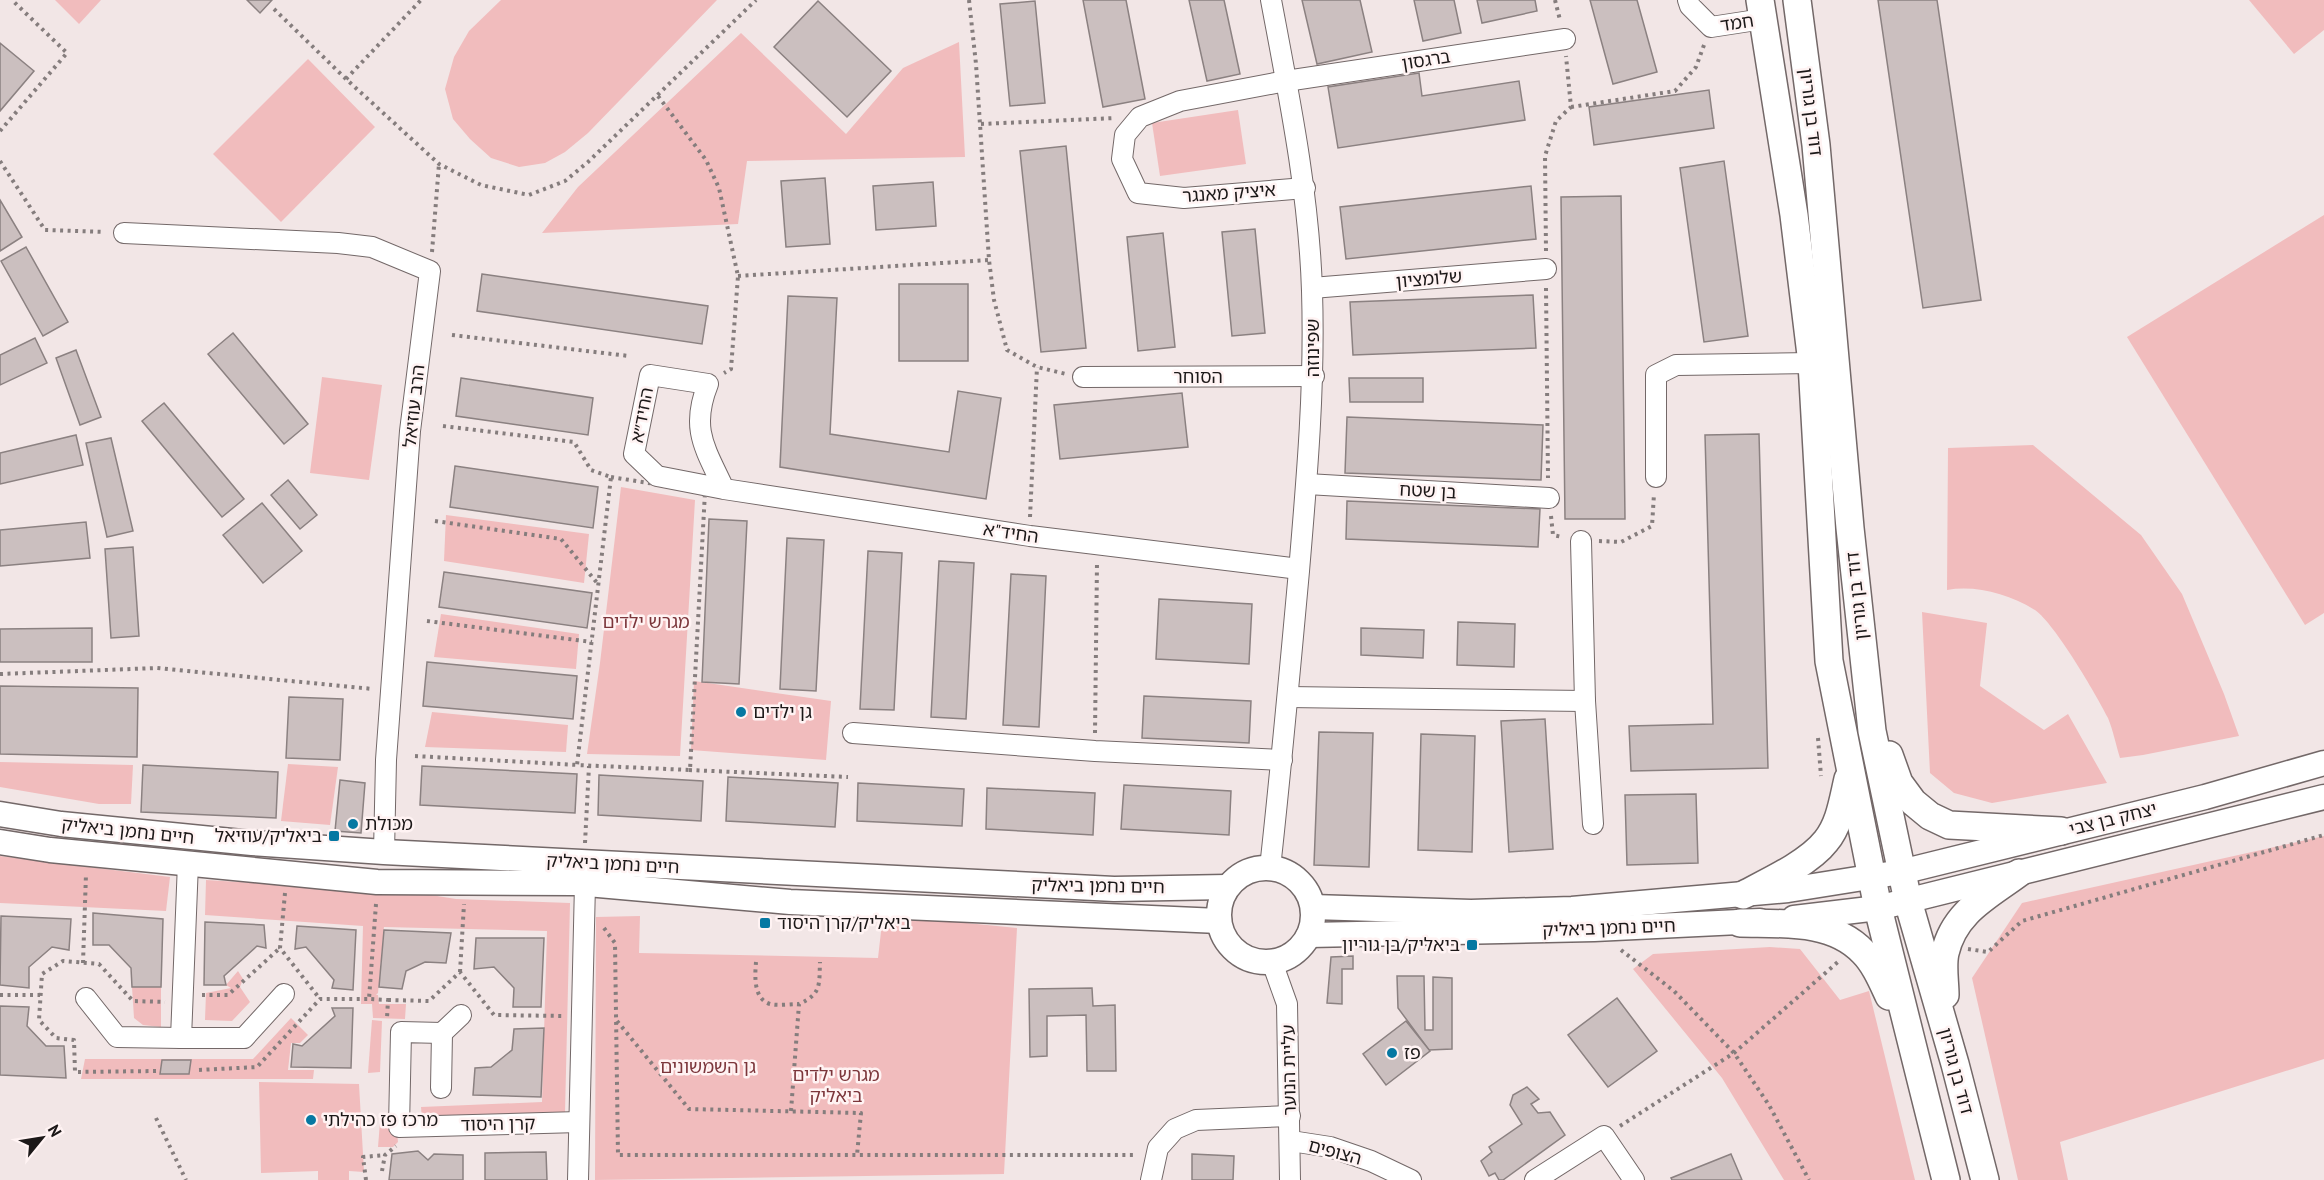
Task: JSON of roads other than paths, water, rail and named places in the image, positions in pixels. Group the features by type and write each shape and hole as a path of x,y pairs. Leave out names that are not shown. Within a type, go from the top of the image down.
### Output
{"main road":[{"name":"דוד בן גוריון","path":"1797,0 1816,145 1850,528 1872,731 1908,901 1955,1064 1985,1180"},
{"path":"1804,56 1810,0"},
{"name":"דוד בן גוריון","path":"1762,9 1794,215 1812,363 1829,661 1878,908 1946,1180"},
{"path":"1867,689 1899,783 1912,802 1930,816 1949,825 2061,831"},
{"path":"1743,895 1798,865 1826,842 1840,813 1850,770"},
{"path":"1955,1064 1945,995 1944,955 1951,934 1960,917 2019,873"},
{"path":"1740,923 1818,927 1836,933 1851,942 1863,952 1877,972 1911,1045"}],"street":[{"name":"שפינוזה","path":"1270,868 1288,697 1314,376 1312,288 1305,188 1271,0"},
{"name":"חמד","path":"1688,0 1690,6 1711,27 1762,9"},
{"name":"ברגסון","path":"1286,81 1565,39"},
{"name":"איציק מאנגר","path":"1286,81 1180,101 1140,117 1125,135 1122,159 1138,193 1184,198 1305,188"},
{"name":"הרב עוזיאל","path":"124,233 338,243 372,247 430,271 410,431 386,760 384,852"},
{"name":"שלומציון","path":"1312,288 1546,269"},
{"path":"1656,477 1656,375 1676,365 1812,363"},
{"name":"החיד״א","path":"650,375 708,384 701,401 699,430 724,489 657,476 634,454 650,375"},
{"name":"הסוחר","path":"1083,377 1314,376"},
{"name":"בן שטח","path":"1307,484 1549,498"},
{"name":"החיד\"א","path":"724,489 1030,536 1299,568"},
{"path":"1581,541 1585,701 1593,824"},
{"path":"1288,697 1585,701"},
{"path":"853,733 1095,752 1282,760"},
{"name":"יצחק בן צבי","path":"1901,872 2205,796 2324,762"},
{"name":"יצחק בן צבי","path":"1908,901 2318,803"},
{"name":"חיים נחמן ביאליק","path":"0,814 61,824 192,837 384,852 1114,889 1227,887"},
{"name":"חיים נחמן ביאליק","path":"0,843 377,882 585,884 790,902 1219,921"},
{"path":"182,1038 188,864"},
{"path":"1270,868 1285,871 1298,880 1308,892 1313,907 1313,921 1309,935 1300,948 1287,958 1272,962 1257,962 1243,956 1223,935 1219,921 1222,898 1227,887 1239,876 1254,869 1270,868"},
{"name":"חיים נחמן ביאליק","path":"1313,907 1471,912 1572,909 1743,895 1901,872"},
{"path":"578,1180 580,1017 585,884"},
{"name":"חיים נחמן ביאליק","path":"1309,935 1594,929 1740,923 1835,915 1908,901"},
{"name":"עליית הנוער","path":"1272,962 1287,1005 1290,1180"},
{"path":"86,998 117,1037 244,1038 284,994"},
{"path":"441,1088 442,1033 461,1015"},
{"name":"קרן היסוד","path":"442,1033 401,1032 399,1127 579,1122"},
{"path":"1151,1180 1158,1148 1176,1129 1196,1120 1290,1116"},
{"path":"1535,1180 1604,1136 1634,1180"},
{"name":"הצופים","path":"1291,1141 1330,1147 1371,1161 1411,1180"}],"place":[{"name":"גן ילדים","path":"741,712"},
{"name":"מכולת","path":"353,824"},
{"name":"ביאליק/עוזיאל","path":"334,836"},
{"name":"ביאליק/קרן היסוד","path":"765,923"},
{"name":"ביאליק/בן גוריון","path":"1472,945"},
{"name":"פז","path":"1392,1053"},
{"name":"מרכז פז כהילתי","path":"311,1120"}],"park label":[{"name":"מגרש ילדים","path":"646,622"},
{"name":"גן השמשונים","path":"708,1067"},
{"name":"מגרש ילדים ביאליק","path":"836,1085"}]}
